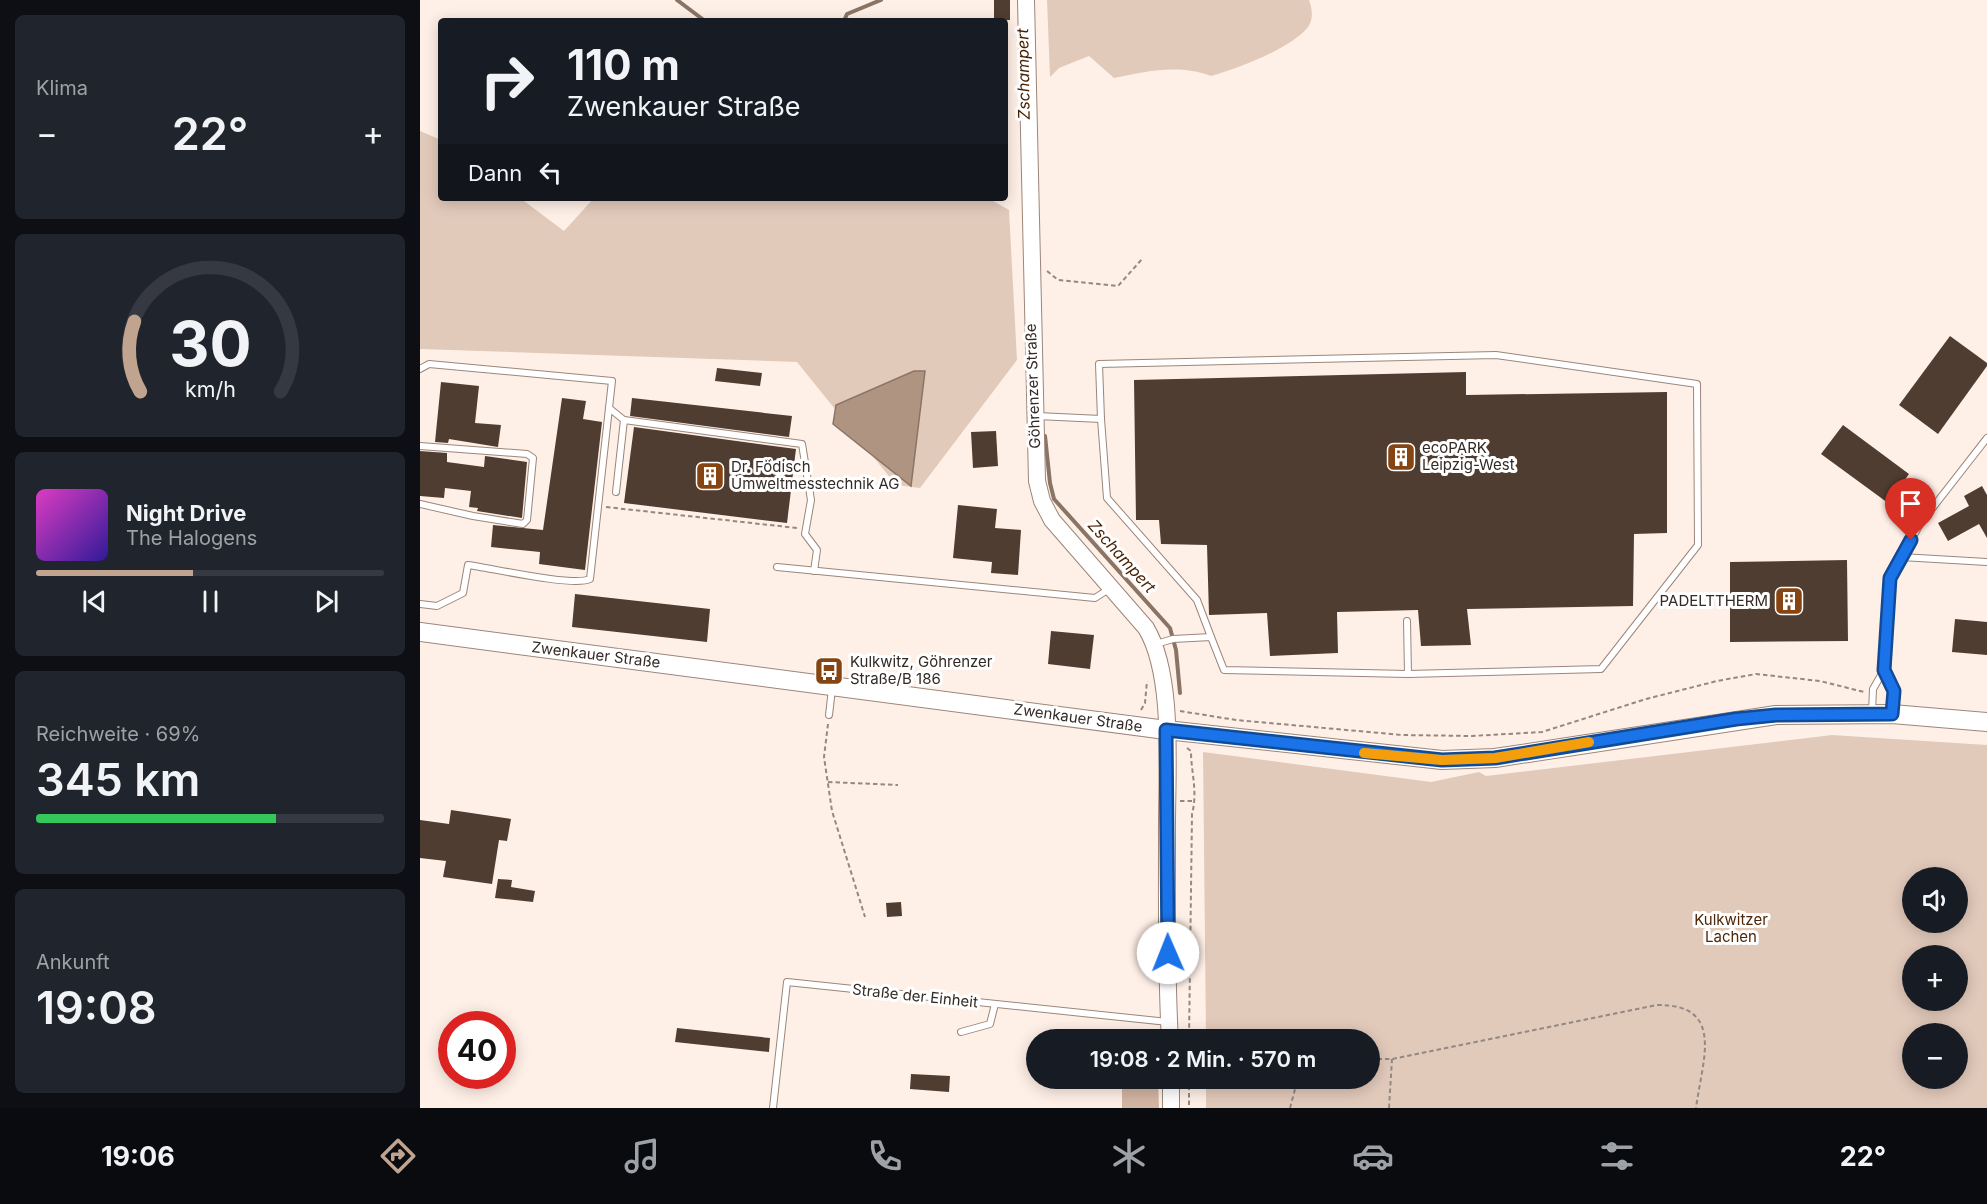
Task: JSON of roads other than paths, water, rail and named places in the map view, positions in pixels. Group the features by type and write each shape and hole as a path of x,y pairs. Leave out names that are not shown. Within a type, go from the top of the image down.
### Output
{"main road":[{"name":"Zwenkauer Straße","path":"420,632 1166,730 1442,760 1495,758 1736,719 1776,715 1892,714 1987,722"}],"street":[{"name":"Göhrenzer Straße","path":"1026,0 1036,481 1042,501 1052,520 1112,587 1146,628 1156,644 1161,661 1166,730"},
{"name":"Straße der Einheit","path":"1166,730 1169,1029"},
{"path":"1171,1089 1171,1108"}],"lane":[{"path":"1496,355 1696,384 1698,545 1601,669 1408,674 1224,670 1197,600 1107,498 1101,419 1099,364 1496,355"},
{"path":"420,369 429,364 612,381 590,579 584,582 565,580 468,565 463,593 437,606 420,604"},
{"path":"609,408 624,420 802,444 811,500 805,534 817,550 814,571"},
{"path":"1033,415 1101,419"},
{"path":"616,492 624,420"},
{"path":"1871,714 1873,693 1884,670 1890,578 1920,524 1987,438"},
{"path":"420,446 527,454 533,458 527,520 523,524 420,504"},
{"path":"1901,556 1987,562"},
{"path":"777,567 1095,598 1112,587"},
{"path":"1407,621 1408,674"},
{"path":"1156,644 1173,639 1211,637"},
{"path":"1884,670 1894,691 1892,714"},
{"path":"829,715 833,685"},
{"name":"Straße der Einheit","path":"773,1108 787,982 995,1004 1156,1029"},
{"path":"961,1032 990,1024 995,1004"}],"waterway":[{"path":"677,0 701,18"},
{"path":"845,18 847,14 881,0"},
{"name":"Zschampert","path":"1045,436 1054,499 1170,628 1176,650 1180,693"}],"place":[{"name":"ecoPARK Leipzig-West","path":"1401,457"},
{"name":"Dr. Födisch Umweltmesstechnik AG","path":"710,476"},
{"name":"PADELTTHERM","path":"1789,601"},
{"name":"Kulkwitz, Göhrenzer Straße/B 186","path":"829,671"}],"park label":[{"name":"Kulkwitzer Lachen","path":"1731,928"}]}
